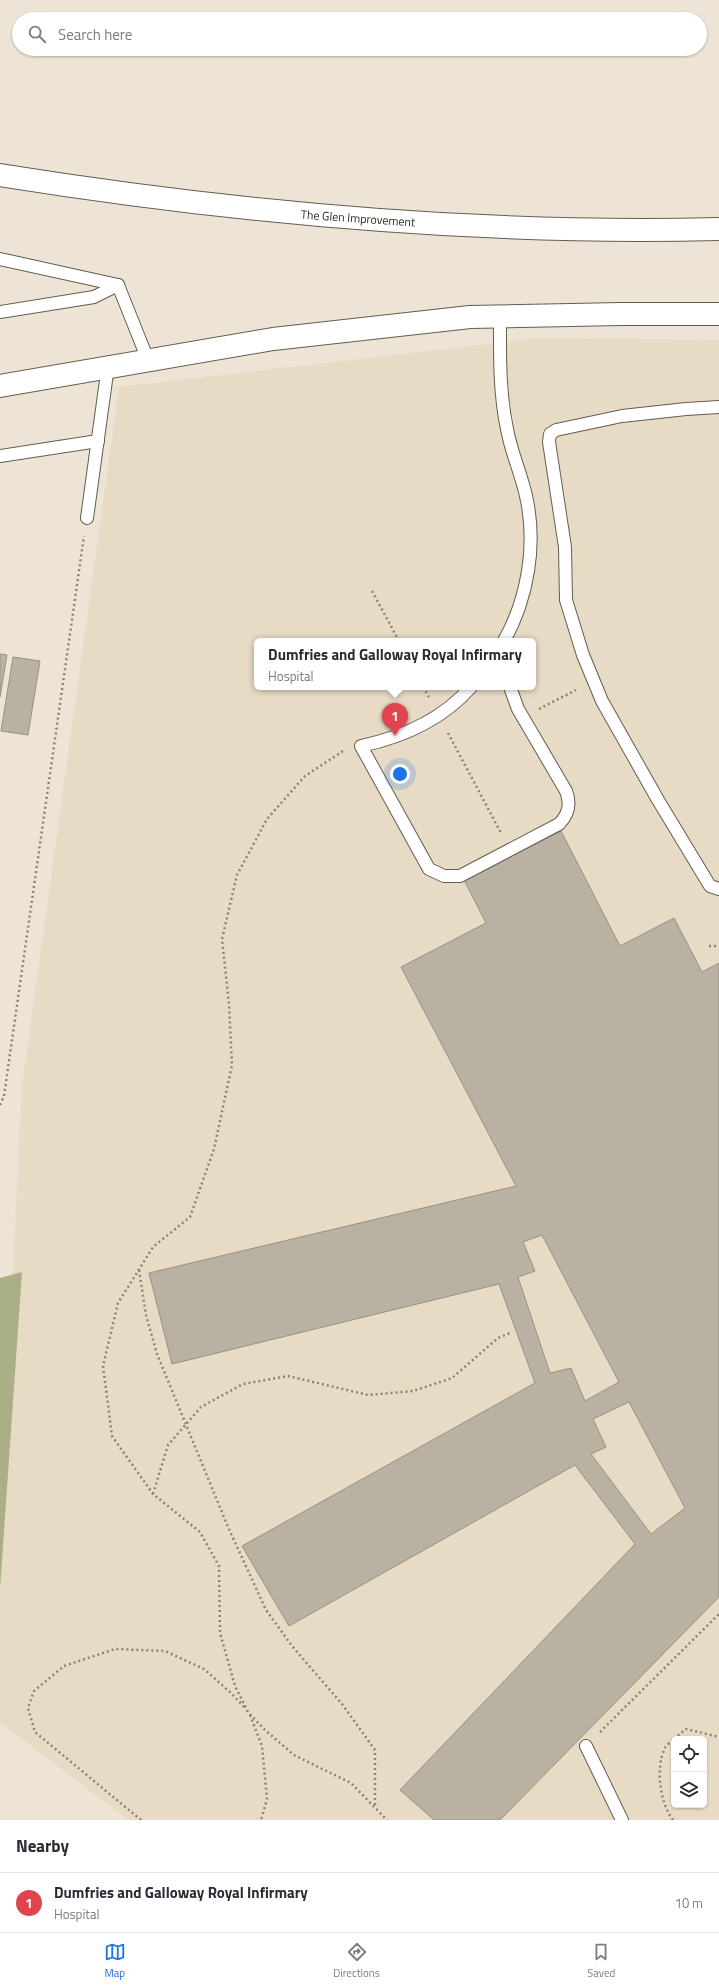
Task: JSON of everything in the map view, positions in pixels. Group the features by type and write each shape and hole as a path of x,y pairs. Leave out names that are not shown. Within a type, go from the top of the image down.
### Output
{"main road":[{"name":"The Glen Improvement","path":"0,175 195,203 392,221 514,228 595,230 719,229"},
{"path":"0,386 108,366 274,339 470,317 719,314"}],"lane":[{"path":"0,259 118,285"},
{"path":"0,312 94,297 118,285"},
{"path":"118,285 148,360"},
{"path":"500,316 500,377 502,403 506,428 526,498 530,539 526,581 521,601 506,638"},
{"path":"87,518 108,366"},
{"path":"719,407 622,416 556,430 550,434 549,442 565,547 566,600 583,655 602,701 658,800 710,886 719,889"},
{"path":"0,456 98,441"},
{"path":"468,690 438,716 393,738 362,746 429,869 444,876 460,876 559,824 564,819 569,805 566,791 523,717 511,690"},
{"path":"586,1746 622,1820"}],"path":[{"path":"0,1105 4,1096 87,518"},
{"path":"372,591 397,638"},
{"path":"523,717 594,681"},
{"path":"425,690 509,850"},
{"path":"262,1820 267,1799 262,1746 235,1686 220,1633 219,1566 200,1532 153,1494 112,1436 103,1366 118,1303 153,1247 190,1216 214,1149 232,1065 229,1004 222,939 237,875 266,819 305,776 347,748 362,746"},
{"path":"709,946 719,946"},
{"path":"139,1269 146,1315 157,1354 228,1527 266,1610 292,1646 342,1704 375,1750 375,1806"},
{"path":"153,1494 168,1446 201,1407 243,1384 288,1376 368,1395 413,1391 452,1378 498,1338 510,1333"},
{"path":"586,1746 719,1614"},
{"path":"141,1820 35,1732 28,1708 34,1691 64,1666 115,1649 165,1651 204,1668 231,1693 265,1730 294,1755 351,1783 387,1820"},
{"path":"678,1736 686,1729 719,1737"},
{"path":"671,1742 665,1747 659,1776 666,1811 673,1820"}],"shaded area":[{"path":"540,338 719,340 719,1820 128,1820 0,1722 0,1533 22,1086 119,387"}],"green space":[{"path":"22,1272 0,1589 0,1278"}],"building":[{"path":"0,654 7,655 0,697"},
{"path":"13,657 40,661 28,735 1,731"},
{"path":"561,831 620,946 674,918 702,972 719,963 719,1597 500,1820 434,1820 400,1790 635,1544 575,1465 289,1626 242,1546 535,1383 499,1284 172,1364 149,1273 516,1186 401,967 486,923 464,880","holes":["542,1235 619,1382 585,1401 571,1368 550,1373 518,1277 535,1271 523,1242","629,1402 685,1508 651,1534 591,1454 606,1447 593,1419"]}],"place":[{"name":"Dumfries and Galloway Royal Infirmary","path":"395,736"}]}
